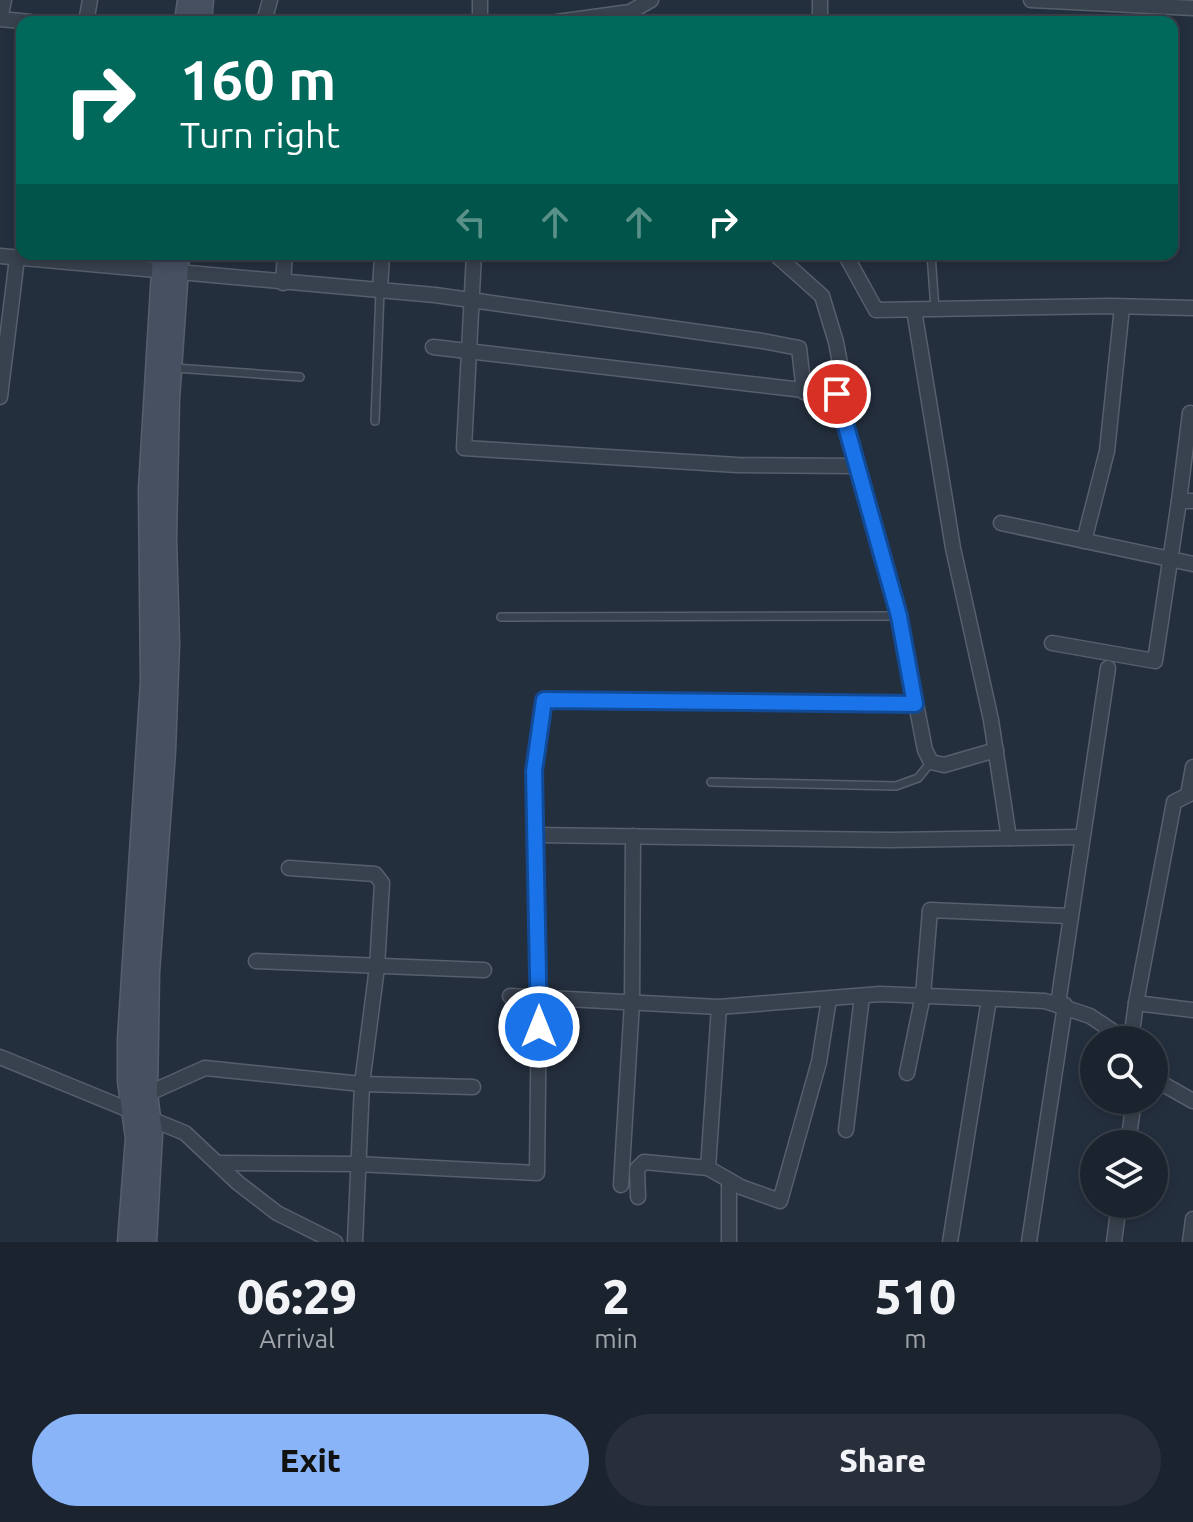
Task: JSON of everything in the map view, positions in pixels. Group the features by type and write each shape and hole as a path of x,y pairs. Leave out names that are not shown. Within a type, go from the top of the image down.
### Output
{"street":[{"path":"4,0 0,19 16,21"},
{"path":"620,16 651,0"},
{"path":"1031,0 1193,8"},
{"path":"0,397 17,260"},
{"path":"89,260 170,264 283,283 474,300 799,348 804,392"},
{"path":"283,283 285,260"},
{"path":"380,290 382,260"},
{"path":"474,260 464,448 737,465 856,466"},
{"path":"433,347 846,395 836,342 822,296 782,260"},
{"path":"848,260 876,310 1193,308"},
{"path":"128,1242 136,1138 147,1094 171,367 170,264"},
{"path":"146,1242 152,1134 141,1113 128,1039 157,728 149,489 170,264"},
{"path":"1084,541 1107,451 1122,307"},
{"path":"914,310 953,548 996,750 1009,838"},
{"path":"837,394 899,616 925,750 931,762 944,765 996,750"},
{"path":"1052,643 1155,661 1170,560 1186,501 1190,413"},
{"path":"1001,523 1193,564"},
{"path":"1029,1242 1062,1004 1069,916 1108,668"},
{"path":"219,1163 357,1164 537,1173 539,998 534,771 544,700 915,704"},
{"path":"1131,1026 1174,802 1188,795 1193,767"},
{"path":"535,835 890,840 1081,837"},
{"path":"621,1185 632,1002 633,836"},
{"path":"289,868 379,877 377,967 362,1084 355,1242"},
{"path":"907,1073 923,995 930,910 1069,916"},
{"path":"256,961 484,970"},
{"path":"510,996 719,1007 767,1000 923,995 1062,1004 1108,1026"},
{"path":"846,1130 862,996"},
{"path":"638,1197 637,1169 644,1162 708,1168 780,1201 819,1062 829,999"},
{"path":"950,1242 989,999"},
{"path":"1136,1003 1193,1010"},
{"path":"708,1168 719,1007"},
{"path":"0,1057 185,1133 277,1213 335,1242"},
{"path":"147,1094 205,1068 362,1084 473,1087"},
{"path":"1168,1087 1193,1101"},
{"path":"729,1180 729,1242"},
{"path":"1114,1242 1117,1218"},
{"path":"1190,1242 1193,1219"}],"lane":[{"path":"931,260 935,309"},
{"path":"375,421 380,290"},
{"path":"171,367 300,377"},
{"path":"501,617 899,616"},
{"path":"711,782 896,786 918,778 931,762"}],"route":[{"path":"539,1027 534,771 544,700 915,704 899,616 837,394"}]}
